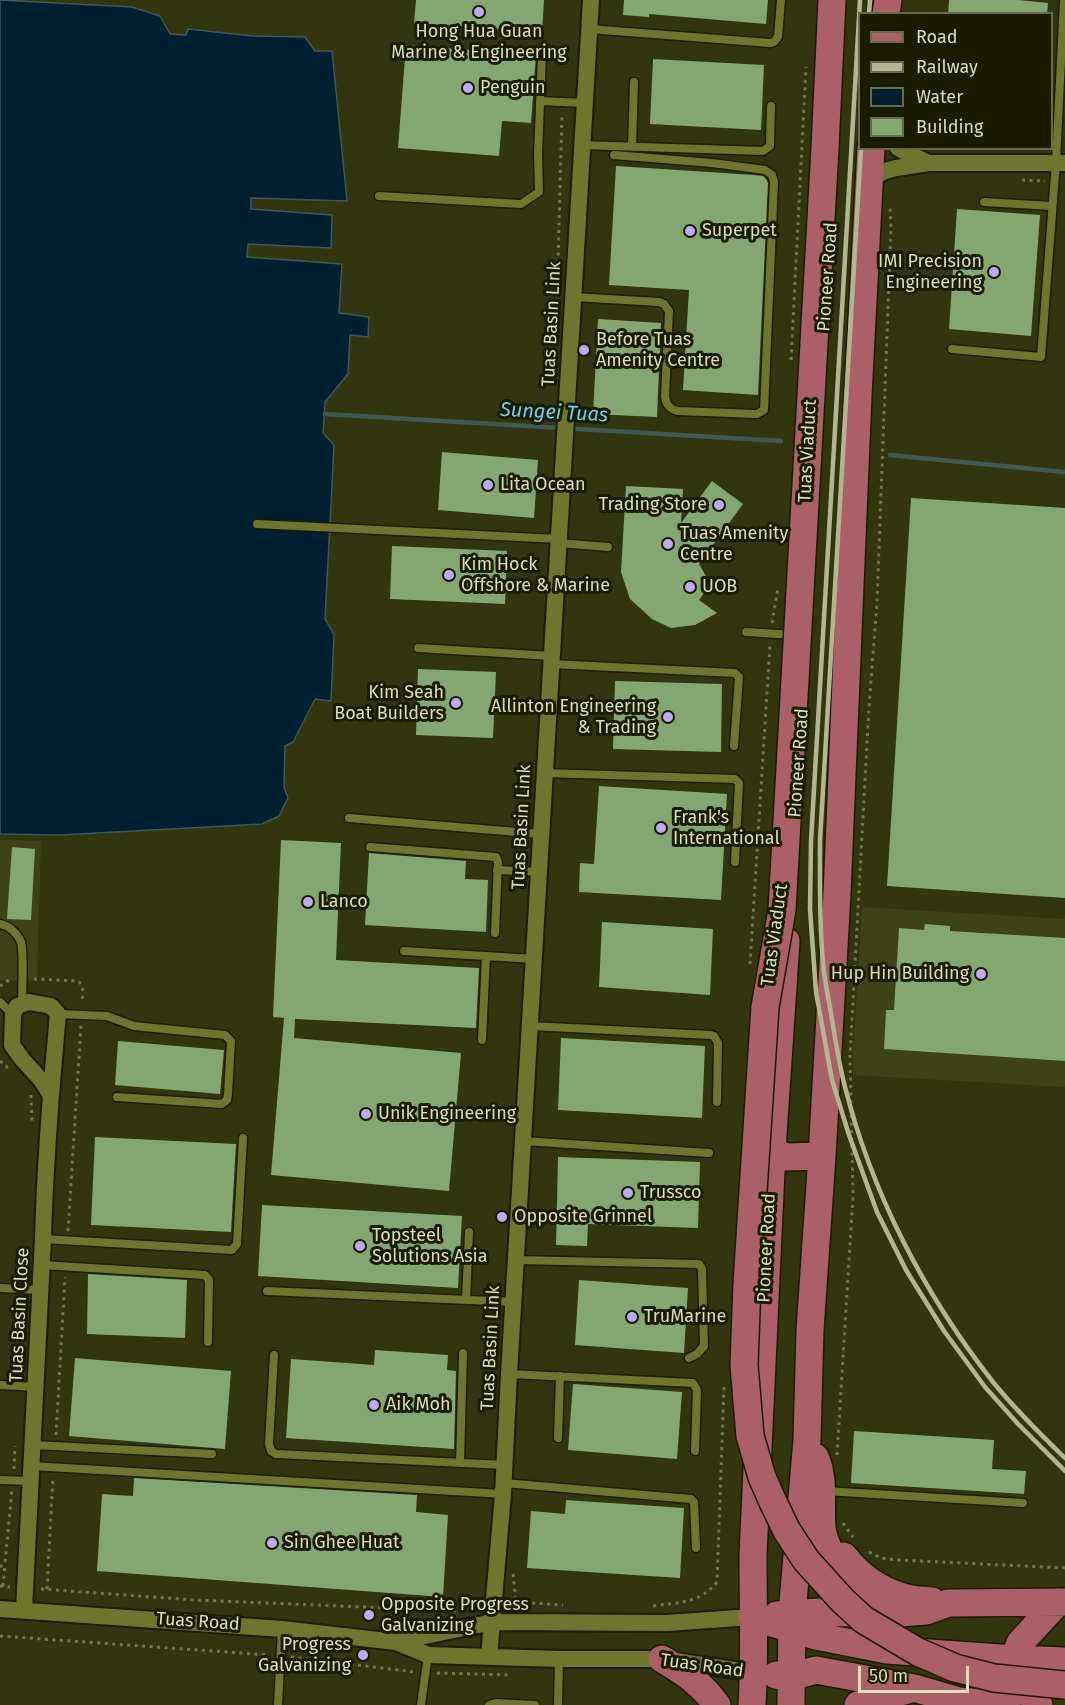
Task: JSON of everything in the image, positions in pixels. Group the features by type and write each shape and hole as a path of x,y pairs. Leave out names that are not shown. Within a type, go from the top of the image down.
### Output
{"main road":[{"name":"Tuas Viaduct","path":"832,0 782,910 765,1007 747,1284 744,1365 750,1436 762,1477 787,1531 806,1560 843,1601 864,1620 918,1652 955,1668 994,1678 1065,1685"},
{"name":"Pioneer Road","path":"752,1705 754,1544 772,1150 804,689 843,0"},
{"name":"Pioneer Road","path":"791,1705 793,1622 807,1440 810,1330 837,894 858,396 880,188 871,150"},
{"path":"772,1150 786,1157 822,1156"},
{"path":"807,1440 818,1464 831,1526 841,1551 851,1565 862,1576 881,1588 905,1598 948,1603"},
{"path":"828,1508 822,1530 845,1579 868,1605 888,1614"},
{"path":"1039,1705 1029,1693 1014,1659 1020,1643 1061,1602"},
{"name":"Tuas Road","path":"793,1622 818,1612 888,1614 926,1611 948,1603 1061,1602"},
{"name":"Tuas Road","path":"752,1617 793,1622 816,1636 887,1650 1065,1661"},
{"path":"662,1659 696,1680 717,1705"},
{"name":"Tuas Road","path":"754,1672 791,1677 816,1670 914,1688 958,1701 1007,1705"},
{"path":"858,1705 914,1688"}],"street":[{"name":"Tuas Basin Link","path":"489,1657 505,1465 591,0"},
{"path":"902,150 929,163"},
{"path":"880,188 885,171 929,163 1060,162"},
{"path":"51,1094 12,1045 18,1010 29,1002 51,1006 58,1014"},
{"name":"Tuas Basin Close","path":"24,1611 44,1184 58,1014"},
{"name":"Tuas Road","path":"0,1609 282,1629 396,1642 428,1655 662,1659 754,1672"},
{"name":"Tuas Road","path":"396,1642 493,1615 667,1623 752,1617"}],"lane":[{"path":"590,29 770,44 778,38 781,0"},
{"path":"952,350 1041,357 1054,182 1060,162 1055,106 1064,0"},
{"path":"379,196 521,204 539,192 542,55"},
{"path":"632,147 634,82"},
{"path":"540,100 584,103"},
{"path":"581,145 763,152 770,146 771,106"},
{"path":"573,297 659,302 667,307 669,311 665,397 666,403 673,410 757,414 764,410 774,182 772,175 765,170 712,163 614,155"},
{"path":"984,202 1052,207"},
{"path":"257,524 559,541 608,547"},
{"path":"746,632 806,636"},
{"path":"418,648 735,673 739,677 734,746"},
{"path":"545,773 735,779 739,783 735,862"},
{"path":"349,818 542,834"},
{"path":"370,847 493,856 497,860 498,870 495,933"},
{"path":"498,870 539,872"},
{"path":"0,924 16,934 21,944 22,978 18,1010 0,1002"},
{"path":"404,951 534,959"},
{"path":"482,1040 486,956"},
{"path":"58,1014 107,1016 134,1026 225,1035 231,1041 228,1094 227,1100 222,1104 117,1097"},
{"path":"530,1026 711,1035 718,1043 717,1102"},
{"path":"43,1239 232,1250 237,1244 243,1138"},
{"path":"523,1141 709,1153"},
{"path":"466,1300 470,1232"},
{"path":"516,1260 699,1264 702,1269 704,1346 697,1354 689,1358"},
{"path":"42,1265 207,1276 209,1280 208,1342"},
{"path":"0,1288 40,1290"},
{"path":"267,1291 513,1302"},
{"path":"460,1463 464,1353"},
{"path":"274,1355 269,1444 271,1451 276,1454 505,1465"},
{"path":"509,1374 693,1383 697,1390 695,1451"},
{"path":"558,1438 560,1376"},
{"path":"0,1385 36,1387"},
{"path":"33,1445 212,1454"},
{"path":"0,1480 13,1480 54,1467 691,1499 694,1502 696,1548"},
{"path":"828,1508 1023,1503"},
{"path":"278,1705 282,1629"},
{"path":"421,1705 428,1655"},
{"path":"558,1705 559,1659"},
{"path":"489,1705 495,1702 535,1705"}],"path":[{"path":"558,268 562,102"},
{"path":"1019,180 1054,182"},
{"path":"837,1456 853,1196 850,1056 877,602 891,228 880,188"},
{"path":"750,969 770,634 779,581"},
{"path":"0,986 9,980 22,978 78,981 83,987 67,1241"},
{"path":"0,1060 14,1073"},
{"path":"30,1090 32,1122"},
{"path":"55,1446 66,1266"},
{"path":"651,1606 694,1600 710,1591 717,1582 724,1384"},
{"path":"15,1445 2,1586 195,1600 460,1611 476,1601 493,1615 516,1602 564,1606"},
{"path":"47,1589 54,1467"},
{"path":"828,1508 858,1543"},
{"path":"863,1548 881,1558 898,1560 1065,1568"},
{"path":"0,1567 5,1563"},
{"path":"0,1636 280,1656"}],"shaded area":[{"path":"0,840 41,841 37,981 0,980"},
{"name":"Hup Hin Building","path":"862,907 1065,919 1065,1087 853,1075"}],"water":[{"path":"0,0 132,7 160,16 170,34 186,35 188,29 252,36 305,37 315,51 332,51 347,201 251,198 251,209 332,215 331,248 248,244 247,257 342,264 339,313 369,317 368,337 350,335 348,374 325,402 323,433 334,445 325,619 334,634 331,701 315,699 293,742 285,746 284,787 288,798 279,816 262,824 60,835 0,834"}],"building":[{"name":"Hong Hua Guan Marine & Engineering","path":"416,0 544,0 542,32 414,23"},
{"path":"624,0 768,0 766,24 649,14 649,17 623,15"},
{"path":"949,0 1019,0 1048,3 1047,12 948,12"},
{"name":"Penguin","path":"406,45 536,55 531,123 502,121 499,156 398,148"},
{"path":"653,59 764,65 761,130 650,124"},
{"name":"Superpet","path":"616,166 754,175 763,176 766,179 768,183 758,395 683,390 689,290 609,285"},
{"name":"IMI Precision Engineering","path":"957,209 1040,215 1031,336 949,329"},
{"path":"598,319 661,323 657,417 593,414"},
{"name":"Lita Ocean","path":"442,452 538,460 534,518 438,510"},
{"name":"Tuas Amenity Centre","path":"712,481 743,504 699,564 706,576 706,590 699,600 717,613 695,625 671,628 652,619 630,599 621,572 626,486 683,489 681,523"},
{"path":"911,498 1065,508 1065,898 887,886"},
{"name":"Kim Hock Offshore & Marine","path":"392,546 507,551 505,604 390,599"},
{"name":"Kim Seah Boat Builders","path":"418,669 496,672 493,738 416,735"},
{"name":"Allinton Engineering & Trading","path":"615,681 722,684 721,752 613,749"},
{"name":"Frank's International","path":"599,786 727,794 721,900 579,892 580,863 594,864"},
{"path":"281,840 341,843 336,960 479,968 476,1028 295,1019 294,1038 461,1053 449,1191 271,1175 284,1018 273,1017"},
{"path":"12,847 35,849 31,920 7,919"},
{"path":"369,853 466,861 465,879 488,880 486,932 365,925"},
{"path":"602,922 713,929 710,995 599,987"},
{"name":"Hup Hin Building","path":"925,924 950,926 950,931 1065,938 1065,1061 884,1049 886,1010 894,1010 899,928 924,930"},
{"path":"561,1038 705,1046 702,1118 558,1110"},
{"path":"118,1041 224,1050 220,1094 115,1085"},
{"path":"95,1137 236,1144 231,1232 91,1225"},
{"name":"Trussco","path":"558,1157 700,1162 698,1228 588,1224 587,1246 556,1245"},
{"name":"Topsteel Solutions Asia","path":"262,1205 462,1216 458,1288 258,1276"},
{"path":"88,1274 187,1280 185,1338 87,1334"},
{"name":"TruMarine","path":"579,1280 688,1288 684,1353 575,1345"},
{"name":"Aik Moh","path":"375,1350 448,1355 447,1370 456,1371 454,1449 286,1438 291,1359 374,1365"},
{"path":"75,1358 231,1371 225,1449 69,1436"},
{"path":"573,1384 682,1392 677,1459 568,1450"},
{"path":"854,1431 994,1440 992,1469 1026,1471 1024,1494 851,1483"},
{"name":"Sin Ghee Huat","path":"134,1478 417,1495 416,1512 448,1515 443,1597 97,1571 102,1494 133,1496"},
{"path":"566,1500 684,1508 680,1578 527,1568 531,1511 565,1514"}],"waterway":[{"name":"Sungei Tuas","path":"325,414 781,441"},
{"name":"Sungei Tuas","path":"890,455 1065,472"}],"railway":[{"path":"859,12 860,0"},
{"path":"869,12 870,0"},
{"path":"858,34 811,841 810,909 816,992 832,1080 849,1135 877,1212 906,1270 944,1331 985,1387 1065,1471"},
{"path":"861,150 820,840 820,917 825,979 840,1064 855,1124 885,1202 903,1240 944,1313 993,1382 1065,1458"}],"place":[{"name":"Hong Hua Guan Marine & Engineering","path":"479,12"},
{"name":"Penguin","path":"468,88"},
{"name":"Superpet","path":"690,231"},
{"name":"IMI Precision Engineering","path":"994,272"},
{"name":"Before Tuas Amenity Centre","path":"584,350"},
{"name":"Lita Ocean","path":"488,485"},
{"name":"Trading Store","path":"719,505"},
{"name":"Tuas Amenity Centre","path":"668,544"},
{"name":"Kim Hock Offshore & Marine","path":"449,575"},
{"name":"UOB","path":"690,587"},
{"name":"Kim Seah Boat Builders","path":"456,703"},
{"name":"Allinton Engineering & Trading","path":"668,717"},
{"name":"Frank's International","path":"661,828"},
{"name":"Lanco","path":"308,902"},
{"name":"Hup Hin Building","path":"981,974"},
{"name":"Unik Engineering","path":"366,1114"},
{"name":"Trussco","path":"628,1193"},
{"name":"Opposite Grinnel","path":"502,1217"},
{"name":"Topsteel Solutions Asia","path":"360,1246"},
{"name":"TruMarine","path":"632,1317"},
{"name":"Aik Moh","path":"374,1405"},
{"name":"Sin Ghee Huat","path":"272,1543"},
{"name":"Opposite Progress Galvanizing","path":"369,1615"},
{"name":"Progress Galvanizing","path":"363,1655"}]}
